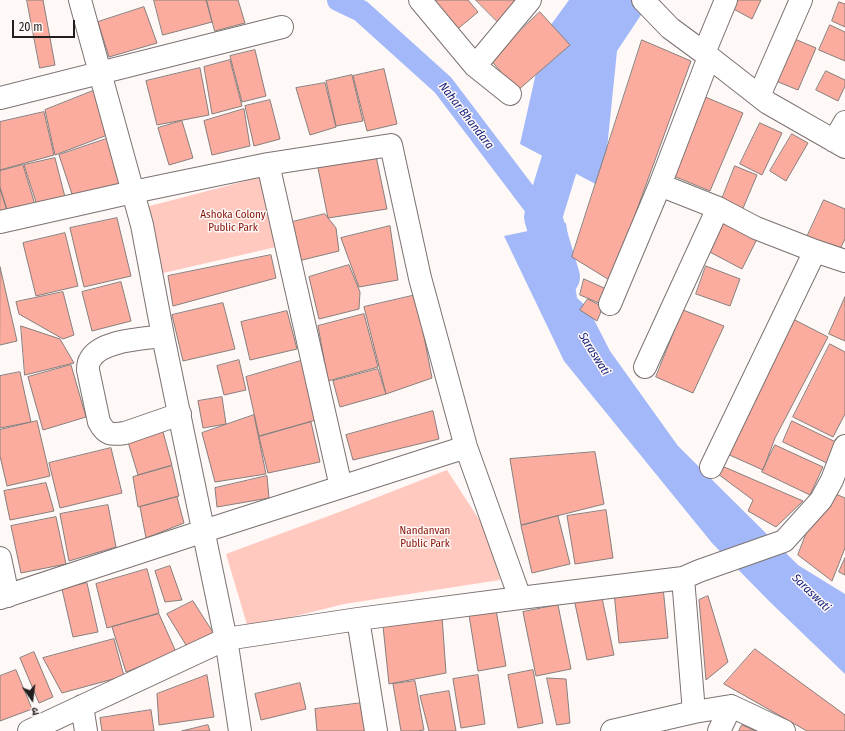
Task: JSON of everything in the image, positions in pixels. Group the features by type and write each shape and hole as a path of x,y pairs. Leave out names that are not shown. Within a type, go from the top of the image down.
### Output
{"street":[{"path":"80,0 142,225 163,336 226,639 240,731"},
{"path":"420,0 475,66 510,94"},
{"path":"475,66 530,0"},
{"path":"643,0 670,28 768,103 840,144 845,122"},
{"path":"610,304 660,185 726,0"},
{"path":"759,96 802,0"},
{"path":"0,98 282,27"},
{"path":"0,222 268,164 391,145 420,278 466,447 520,598"},
{"path":"268,164 341,487"},
{"path":"660,185 718,208 756,228 845,261"},
{"path":"645,367 718,208"},
{"path":"711,467 815,251"},
{"path":"163,336 114,343 95,353 89,362 88,370 99,422 103,430 109,434 116,435 180,414"},
{"path":"28,731 226,639 358,619 691,575 784,541 821,500 839,483 845,446"},
{"path":"0,558 4,597 466,447"},
{"path":"691,575 694,712"},
{"path":"358,619 376,731"},
{"path":"82,706 86,731"},
{"path":"719,731 731,706"},
{"path":"612,731 694,712 731,706 784,731"}],"green space":[{"name":"Ashoka Colony Public Park","path":"261,177 276,247 159,274 142,208"},
{"name":"Nandanvan Public Park","path":"447,470 495,544 500,580 344,604 248,628 226,554"}],"water":[{"path":"569,0 651,0 617,51 603,188 520,144 545,33"},
{"path":"566,223 577,298 588,308 610,351 678,446 798,565 845,594 845,674 771,603 712,543 564,361 504,236"}],"building":[{"path":"27,0 43,0 55,65 40,68"},
{"path":"154,0 206,0 212,22 163,35"},
{"path":"207,0 238,0 245,23 215,31"},
{"path":"428,0 468,0 478,12 454,32"},
{"path":"476,0 520,0 498,22"},
{"path":"731,0 761,0 752,19 728,6"},
{"path":"839,2 845,4 845,27 832,21"},
{"path":"144,7 157,43 109,57 98,22"},
{"path":"540,12 570,45 517,91 490,59"},
{"path":"830,25 845,32 845,61 819,50"},
{"path":"790,37 816,48 798,90 771,79"},
{"path":"642,40 691,61 611,281 572,257"},
{"path":"255,50 266,96 242,102 230,56"},
{"path":"230,60 242,106 212,114 204,67"},
{"path":"200,68 209,115 157,125 146,81"},
{"path":"384,69 397,124 367,131 353,76"},
{"path":"826,71 845,80 845,86 838,101 816,90"},
{"path":"352,75 363,121 336,126 326,81"},
{"path":"325,83 336,127 310,135 296,88"},
{"path":"98,89 110,134 55,155 45,110"},
{"path":"703,96 743,113 710,191 671,175"},
{"path":"270,100 280,139 254,146 245,106"},
{"path":"244,109 250,146 212,155 204,121"},
{"path":"44,112 54,155 0,170 0,122"},
{"path":"182,121 193,158 169,165 158,128"},
{"path":"760,123 782,133 762,175 740,164"},
{"path":"792,134 808,143 786,181 770,171"},
{"path":"109,138 125,183 74,200 59,155"},
{"path":"376,156 387,209 328,218 318,168"},
{"path":"55,158 66,201 38,208 24,165"},
{"path":"23,165 36,208 9,216 0,187 0,171"},
{"path":"735,166 757,175 741,213 720,204"},
{"path":"0,189 9,217 0,219"},
{"path":"824,200 845,209 845,239 839,251 807,237"},
{"path":"325,214 336,228 339,251 294,262 288,223"},
{"path":"117,218 131,276 84,287 70,228"},
{"path":"722,218 758,237 742,269 706,250"},
{"path":"390,226 398,280 359,287 341,238"},
{"path":"65,233 78,286 36,296 23,243"},
{"path":"271,255 276,278 173,306 168,276"},
{"path":"349,265 360,292 359,309 319,319 309,277"},
{"path":"706,266 740,279 730,306 696,294"},
{"path":"0,267 17,341 0,345"},
{"path":"584,279 613,292 606,306 580,295"},
{"path":"121,282 131,321 92,331 82,292"},
{"path":"63,292 74,335 63,339 19,314 16,302"},
{"path":"416,295 432,378 386,394 364,307"},
{"path":"845,297 845,341 829,334"},
{"path":"588,299 603,307 597,321 580,310"},
{"path":"223,303 235,349 183,361 172,315"},
{"path":"683,310 724,326 693,393 656,377"},
{"path":"287,311 297,349 250,360 241,322"},
{"path":"364,314 378,367 328,381 318,326"},
{"path":"789,317 828,337 775,438 763,470 725,453"},
{"path":"21,326 60,339 74,363 25,375"},
{"path":"830,344 845,352 845,414 833,437 793,417"},
{"path":"239,360 246,390 224,395 217,366"},
{"path":"304,360 316,420 259,436 246,377"},
{"path":"71,365 86,417 43,430 28,377"},
{"path":"378,369 386,394 340,407 333,381"},
{"path":"20,372 31,422 0,428 0,376"},
{"path":"222,397 226,424 203,428 198,401"},
{"path":"433,411 439,439 353,460 346,435"},
{"path":"254,415 266,474 215,482 202,433"},
{"path":"37,421 50,476 7,486 0,456 0,430"},
{"path":"792,421 840,444 831,465 783,442"},
{"path":"311,422 320,462 268,473 259,437"},
{"path":"163,432 172,465 138,475 128,442"},
{"path":"775,445 823,467 810,495 762,472"},
{"path":"111,448 122,493 60,508 49,463"},
{"path":"595,452 604,504 521,525 510,459"},
{"path":"172,466 179,496 138,507 133,477"},
{"path":"722,466 803,501 776,527 748,511 753,500 718,474"},
{"path":"267,476 269,498 217,507 215,488"},
{"path":"46,483 54,511 10,520 4,491"},
{"path":"824,489 845,498 845,548 832,581 798,555"},
{"path":"177,497 184,523 146,538 140,507"},
{"path":"108,505 116,547 69,561 60,514"},
{"path":"606,510 613,558 575,564 567,516"},
{"path":"558,516 570,564 532,573 521,526"},
{"path":"56,517 66,564 21,573 11,526"},
{"path":"845,558 845,575 839,572"},
{"path":"170,566 182,600 165,602 155,571"},
{"path":"147,569 159,613 107,628 96,584"},
{"path":"87,583 98,632 73,637 62,589"},
{"path":"663,587 668,638 619,643 614,592"},
{"path":"601,593 614,655 587,660 574,599"},
{"path":"708,596 728,662 706,680 699,600"},
{"path":"193,601 214,634 189,650 167,614"},
{"path":"558,605 571,669 536,676 523,612"},
{"path":"496,610 506,666 478,671 469,615"},
{"path":"159,614 176,652 126,672 112,627"},
{"path":"442,616 446,673 389,684 383,626"},
{"path":"114,639 124,676 62,693 43,658"},
{"path":"755,649 845,715 845,731 807,731 724,684"},
{"path":"34,652 53,697 39,703 20,658"},
{"path":"16,670 32,709 0,721 0,676"},
{"path":"533,670 543,723 518,728 508,675"},
{"path":"207,675 214,717 159,725 157,694"},
{"path":"478,675 485,724 461,728 453,679"},
{"path":"547,678 566,679 570,723 557,725"},
{"path":"415,681 424,730 401,731 393,684"},
{"path":"300,683 306,709 261,720 255,694"},
{"path":"449,691 456,731 429,731 420,696"},
{"path":"362,703 365,731 317,731 315,709"},
{"path":"151,710 154,731 102,731 100,718"},
{"path":"208,725 210,731 182,731"},
{"path":"742,725 756,731 739,731"}],"waterway":[{"name":"Nahar Bhandara","path":"338,0 361,11 443,85 543,217"},
{"name":"Saraswati","path":"561,277 543,217 574,116"}]}
